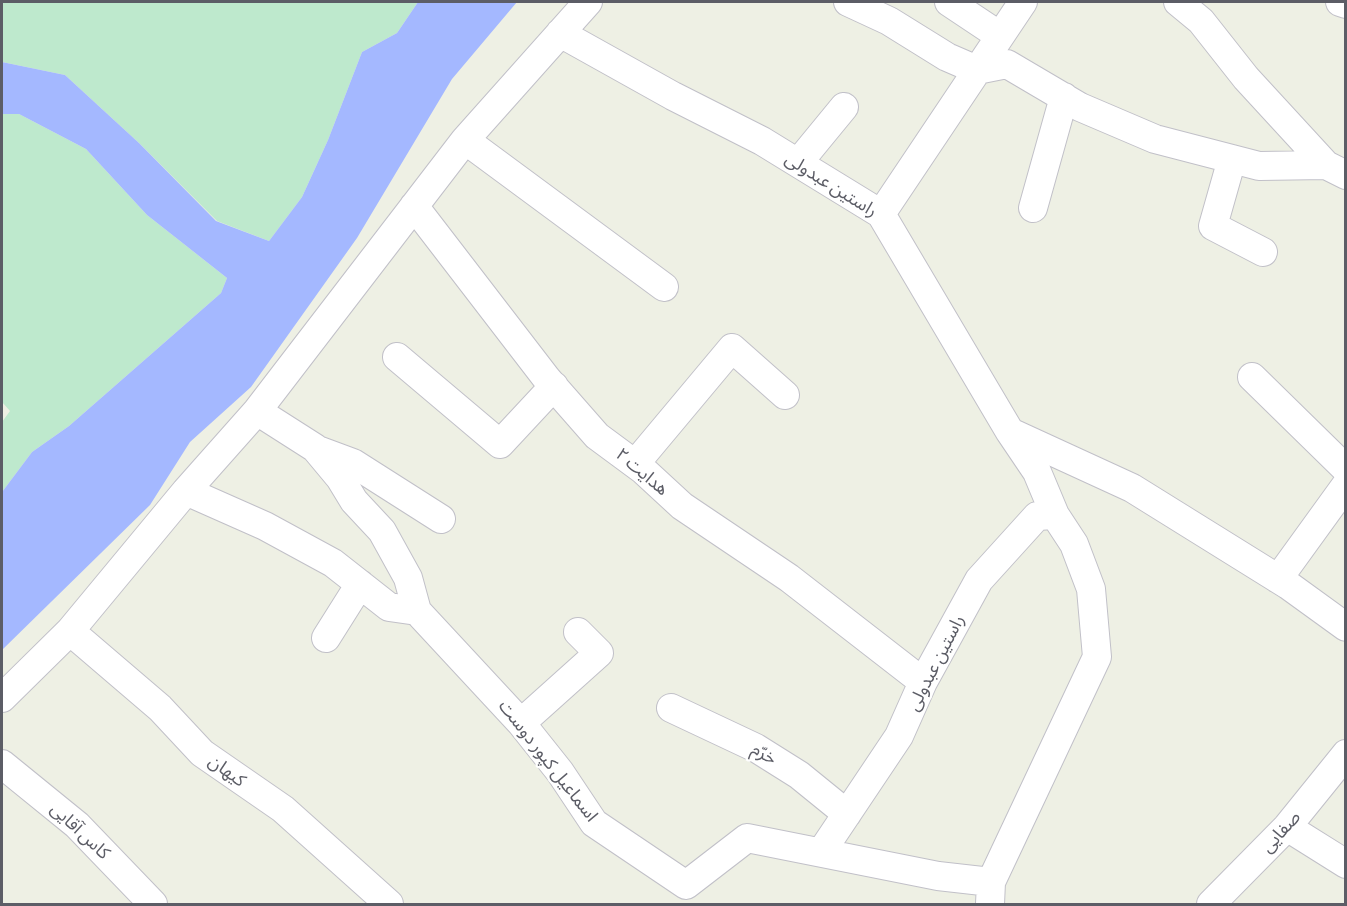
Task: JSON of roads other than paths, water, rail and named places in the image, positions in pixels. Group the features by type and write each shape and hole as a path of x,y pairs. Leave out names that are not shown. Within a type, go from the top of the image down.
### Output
{"street":[{"path":"2,698 70,631 186,491 257,411 465,140 588,2"},
{"path":"848,2 889,21 947,57 977,69 1008,64 1064,97 1155,139 1259,166 1336,170"},
{"path":"949,2 1000,36"},
{"path":"881,214 1023,2"},
{"path":"1178,2 1201,21 1246,78 1336,170"},
{"path":"1340,2 1346,4"},
{"name":"راستین عبدولی","path":"560,33 798,163 881,214 1010,432 1037,472 1055,515 1037,516 979,580 923,682 898,736 822,851"},
{"path":"1033,208 1064,97"},
{"path":"798,163 844,107"},
{"path":"465,140 664,287"},
{"path":"1232,159 1213,226 1263,252"},
{"name":"هدایت ۲","path":"414,206 554,386 597,436 682,506 789,578 923,682"},
{"path":"635,465 732,348 785,394"},
{"path":"397,357 500,444 554,386"},
{"path":"1252,377 1346,469"},
{"path":"257,411 315,448 353,463 441,519"},
{"path":"1010,432 1132,488 1278,579 1346,627"},
{"path":"186,491 265,526 333,563 389,607 417,611 408,578 382,531 354,501 340,478 315,448"},
{"path":"1278,579 1346,485"},
{"path":"991,893 1097,657 1091,589 1074,544 1055,515"},
{"path":"326,638 360,584"},
{"name":"اسماعیل کپور دوست","path":"417,611 521,723 560,772 594,823 687,885 747,838 822,851 938,876 991,893"},
{"name":"کیهان","path":"70,631 160,708 202,753 283,809 389,904"},
{"path":"521,723 599,653 578,632"},
{"name":"خرّم","path":"672,708 756,748 799,775 847,814"},
{"name":"صفایی","path":"1211,904 1287,827 1346,754"},
{"name":"کاس آقایی","path":"2,764 77,825 153,904"},
{"path":"1287,827 1346,864"}],"water":[{"path":"418,2 517,2 452,79 357,238 251,387 190,442 150,505 2,650 2,492 32,452 69,426 221,293 227,278 147,215 86,149 19,114 2,114 2,62 65,75 139,143 216,221 269,241 302,197 328,140 362,52 397,33"}]}
